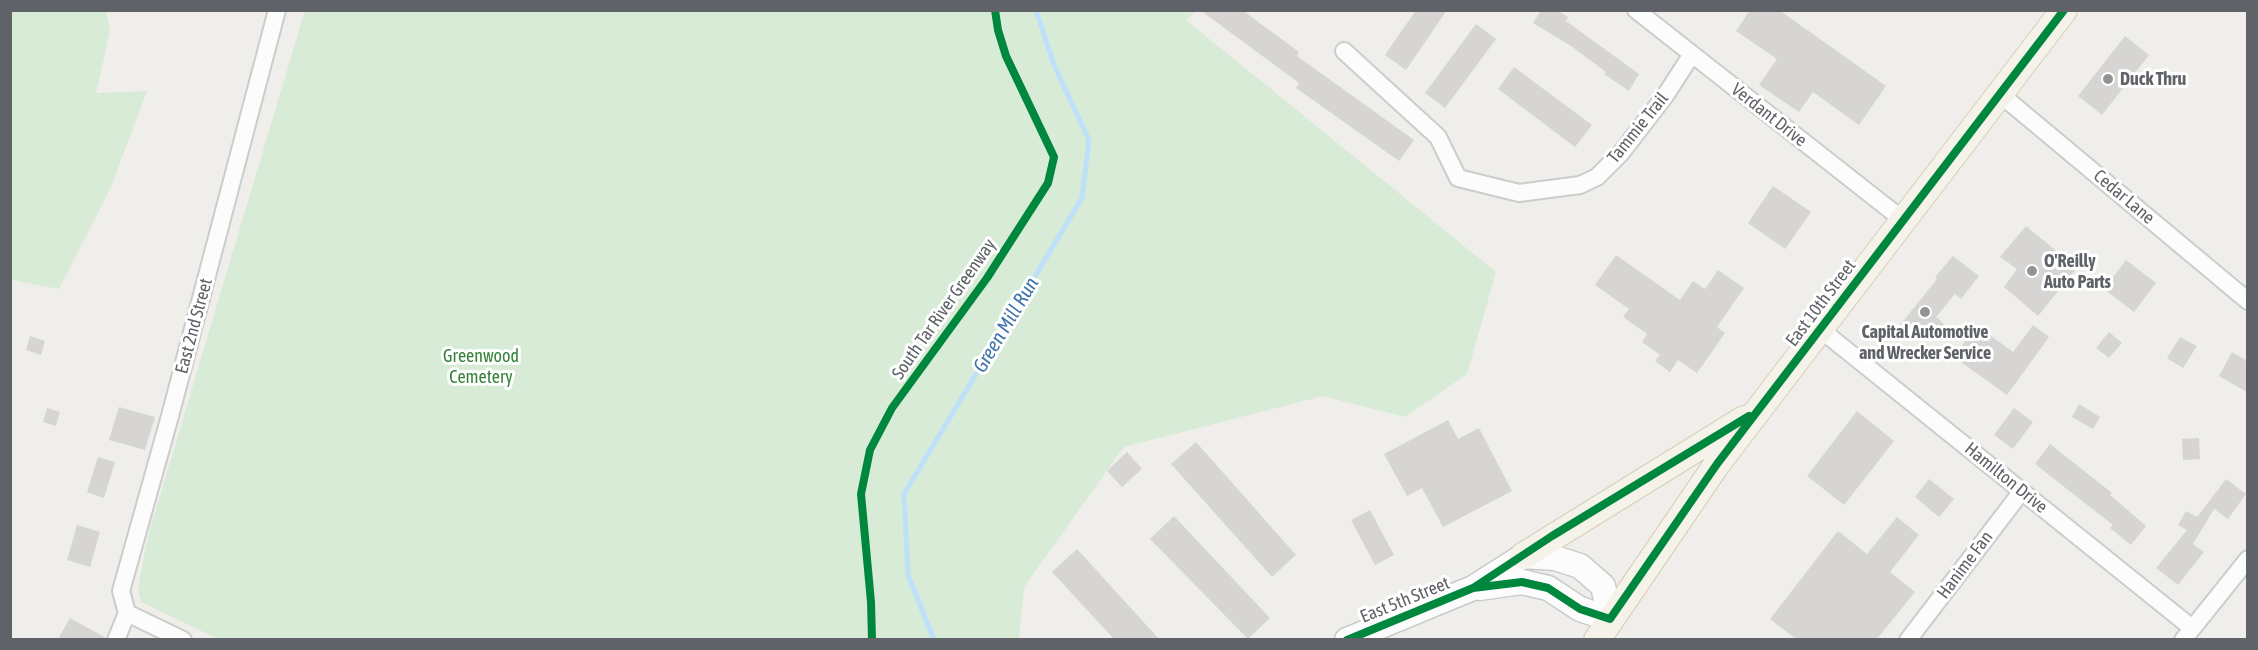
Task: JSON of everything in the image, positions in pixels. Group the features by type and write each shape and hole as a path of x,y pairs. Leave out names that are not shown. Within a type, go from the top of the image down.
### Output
{"main road":[{"name":"East 10th Street","path":"1603,629 1717,464 2064,10"},
{"path":"1523,556 1757,411"},
{"path":"1523,556 1555,558 1581,566 1603,586 1603,629"},
{"name":"East 5th Street","path":"1347,639 1473,588 1523,556"},
{"name":"East 5th Street","path":"1473,588 1522,582 1548,588 1580,609 1603,629"}],"street":[{"name":"East 2nd Street","path":"127,613 121,591 170,416 277,10"},
{"name":"Verdant Drive","path":"1636,10 1903,220"},
{"name":"Tammie Trail","path":"1344,51 1438,137 1458,178 1519,193 1580,185 1597,177 1621,153 1665,96 1692,54"},
{"name":"Cedar Lane","path":"2000,94 2247,301"},
{"name":"Hamilton Drive","path":"1820,329 2022,491 2187,634"},
{"name":"Hanime Fan","path":"1908,639 2022,491"},
{"path":"2187,634 2247,559"},
{"path":"116,639 127,613 183,639"}],"green space":[{"path":"11,10 106,11 110,30 96,93 147,91 111,187 59,289 12,280 11,283"},
{"name":"Greenwood Cemetery","path":"305,10 1196,11 1186,20 1496,272 1467,374 1405,417 1323,396 1124,447 1024,587 1019,639 218,639 141,602 138,589 148,536"}],"building":[{"path":"1200,10 1242,10 1299,52 1297,56 1414,140 1399,161 1296,88 1299,83"},
{"path":"1416,10 1447,10 1406,70 1385,55"},
{"path":"1541,10 1557,10 1568,17 1566,21 1639,74 1629,91 1604,74 1606,72 1571,46 1533,23"},
{"path":"1750,10 1779,10 1886,86 1859,125 1813,92 1799,112 1759,85 1777,59 1736,31"},
{"path":"1476,24 1496,39 1445,108 1425,93"},
{"path":"2125,36 2149,55 2102,115 2078,96"},
{"path":"1514,67 1592,125 1575,147 1498,89"},
{"path":"1773,186 1811,212 1785,249 1748,223"},
{"name":"O'Reilly Auto Parts","path":"2026,226 2077,268 2038,316 2004,287 2017,269 2000,257"},
{"path":"1616,255 1680,300 1693,281 1705,289 1718,270 1744,288 1717,327 1725,333 1697,373 1678,360 1670,372 1655,361 1660,355 1642,342 1647,334 1623,317 1629,309 1595,285"},
{"path":"1953,256 1979,276 1961,299 1955,294 1936,317 1945,325 1932,341 1923,334 1918,340 1900,325"},
{"path":"2126,260 2156,283 2134,312 2104,289"},
{"path":"1976,325 2013,352 2033,325 2049,337 2007,395 1954,357"},
{"path":"2109,332 2122,343 2109,358 2096,348"},
{"path":"30,336 45,341 41,355 26,350"},
{"path":"2180,337 2197,346 2183,368 2167,358"},
{"path":"2232,352 2247,361 2247,392 2219,376"},
{"path":"2079,404 2100,417 2093,429 2072,417"},
{"path":"119,407 155,417 145,450 109,440"},
{"path":"47,408 60,412 56,426 43,422"},
{"path":"2014,408 2033,422 2013,449 1994,435"},
{"path":"1857,411 1894,441 1844,505 1807,476"},
{"path":"1448,420 1458,439 1479,428 1512,491 1443,527 1422,488 1407,496 1384,454"},
{"path":"2199,438 2200,459 2183,460 2182,439"},
{"path":"1196,442 1296,555 1272,577 1171,464"},
{"path":"2050,444 2112,493 2110,495 2146,526 2131,545 2110,528 2113,525 2035,464"},
{"path":"1127,452 1142,469 1122,487 1107,471"},
{"path":"98,457 115,462 104,498 87,492"},
{"path":"1929,479 1954,499 1939,517 1915,497"},
{"path":"2226,479 2246,494 2228,519 2214,509 2193,544 2204,552 2178,585 2156,568 2187,530 2178,525 2186,511 2197,517"},
{"path":"1370,510 1394,555 1375,565 1351,520"},
{"path":"1174,516 1270,618 1248,639 1150,539"},
{"path":"1897,517 1919,535 1890,572 1915,592 1877,639 1796,639 1770,619 1838,531 1867,554"},
{"path":"77,525 100,532 90,567 67,560"},
{"path":"1077,549 1159,639 1114,639 1052,572"},
{"path":"70,618 106,638 106,639 58,639"}],"waterway":[{"name":"Green Mill Run","path":"934,640 908,575 904,494 1082,198 1089,140 1054,65 1036,10"}],"cycle path":[{"name":"South Tar River Greenway","path":"872,640 871,602 861,494 870,450 892,408 987,278 1048,183 1054,157 1006,56 995,10"},
{"path":"1473,588 1522,582 1548,588 1580,609 1610,619 1717,464 2064,10"},
{"path":"1347,640 1473,588 1552,536 1749,416"}],"place":[{"name":"Duck Thru","path":"2108,79"},
{"name":"O'Reilly Auto Parts","path":"2032,271"},
{"name":"Capital Automotive and Wrecker Service","path":"1925,312"}]}
